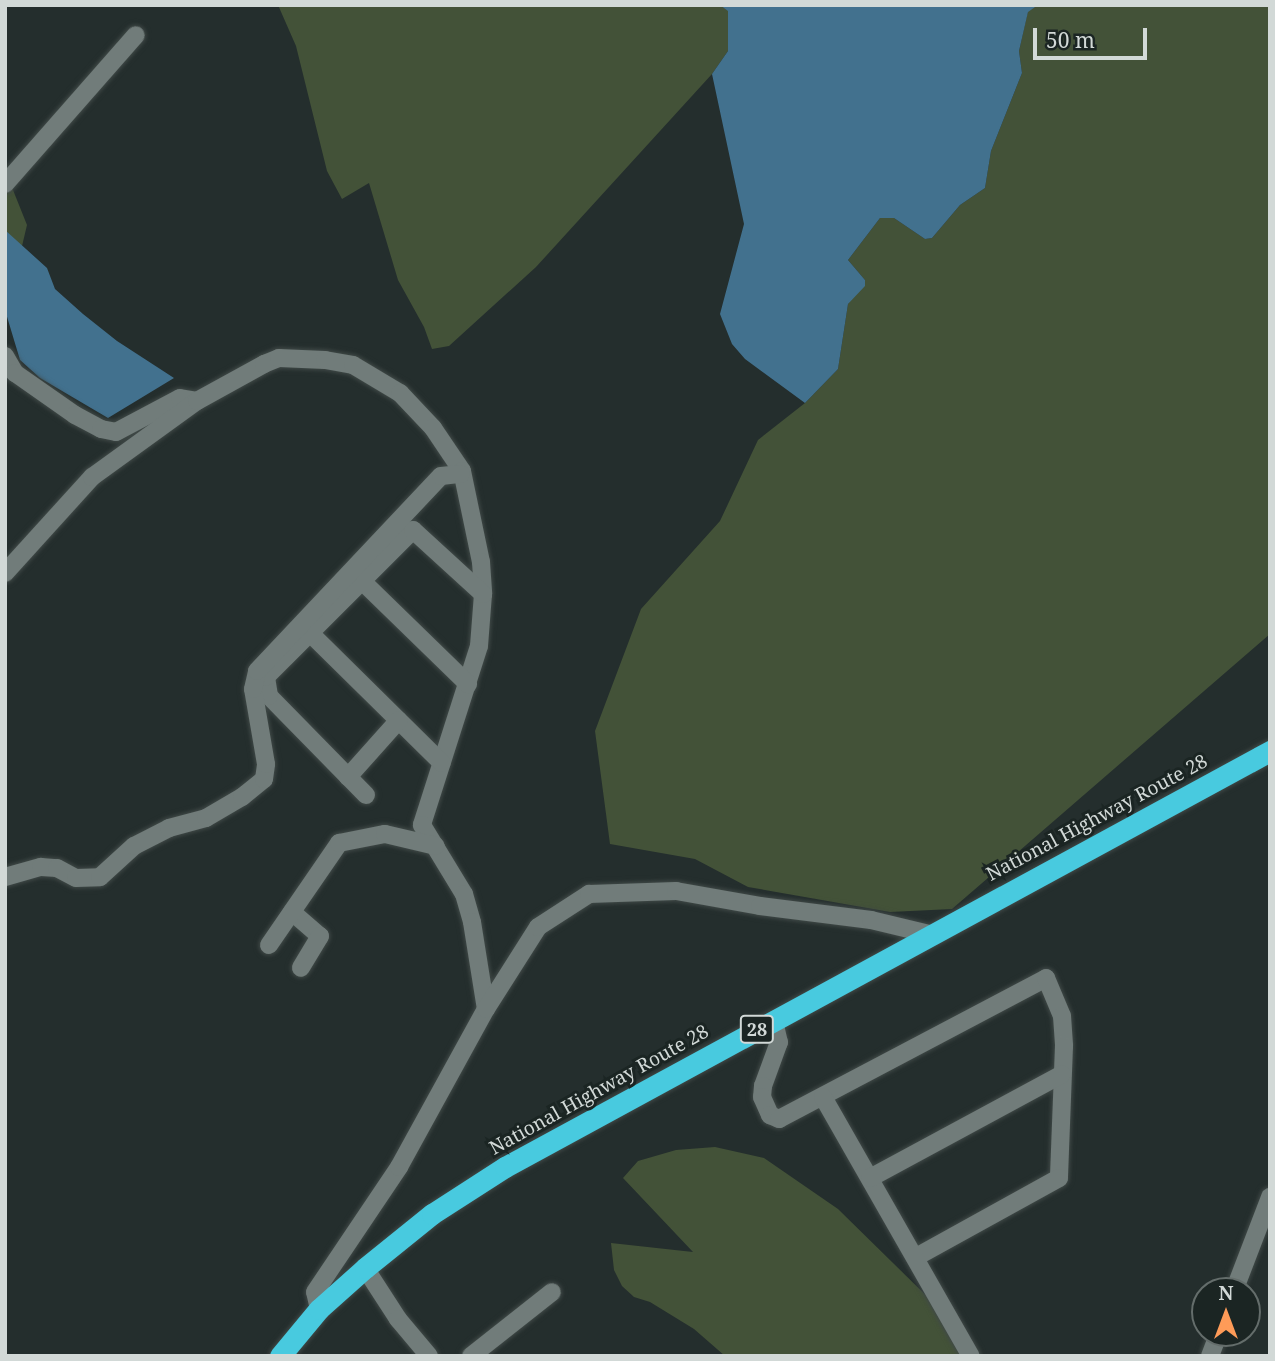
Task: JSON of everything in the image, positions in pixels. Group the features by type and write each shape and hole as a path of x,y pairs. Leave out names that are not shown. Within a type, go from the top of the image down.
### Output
{"highway":[{"name":"National Highway Route 28","path":"280,1356 319,1308 365,1268 432,1214 505,1167 929,934 1270,751"}],"street":[{"path":"5,184 136,35"},
{"path":"5,573 92,477 197,401 279,358 325,360 354,365 400,393 433,428 461,474 477,536 483,594 479,646 422,825 464,894 472,922 486,1009"},
{"path":"9,363 75,415 101,429 116,432 180,398 197,401"},
{"path":"5,877 41,867 57,868 76,878 100,877 134,846 169,828 206,818 242,797 264,779 266,764 253,689 257,671 440,476 461,474"},
{"path":"366,796 269,696 266,677 414,530 483,594"},
{"path":"362,581 468,684"},
{"path":"310,633 442,763"},
{"path":"348,776 399,720"},
{"path":"269,945 339,843 385,834 436,846"},
{"path":"319,1308 315,1292 399,1167 486,1009 538,927 589,894 676,891 760,906 871,920 929,934"},
{"path":"292,912 320,936 301,968"},
{"path":"774,1021 779,1042 763,1086 762,1097 770,1115 779,1119 1046,978 1062,1016 1059,1178 916,1257"},
{"path":"870,1178 1062,1074"},
{"path":"823,1097 971,1356"},
{"path":"1239,1277 1270,1197"},
{"path":"365,1268 398,1319 429,1356"},
{"path":"471,1356 552,1292"}],"green space":[{"path":"278,5 720,5 728,10 728,51 712,74 536,267 449,346 432,349 424,327 398,280 369,183 342,199 327,171 296,46"},
{"path":"1038,5 1270,5 1270,634 952,909 890,912 748,887 695,859 610,844 595,731 641,609 720,521 758,440 805,403 838,369 848,304 865,280 848,260 880,218 894,218 925,239 932,238 960,205 985,188 991,151 1022,73 1019,51 1028,11"},
{"path":"5,170 27,225 9,301 5,306"},
{"path":"715,1147 764,1158 838,1209 946,1315 981,1356 725,1356 694,1329 650,1302 634,1297 622,1286 614,1270 611,1243 693,1252 623,1178 638,1161 676,1150"}],"water":[{"path":"720,5 1038,5 1028,12 1019,51 1022,73 991,151 985,188 960,205 932,238 925,239 894,218 880,218 848,260 865,280 865,286 848,304 838,369 805,403 745,359 732,344 720,314 744,224 712,74 728,51 728,11"},
{"path":"5,230 47,268 55,289 83,314 117,341 174,378 108,418 40,378 20,360 5,310"}]}
